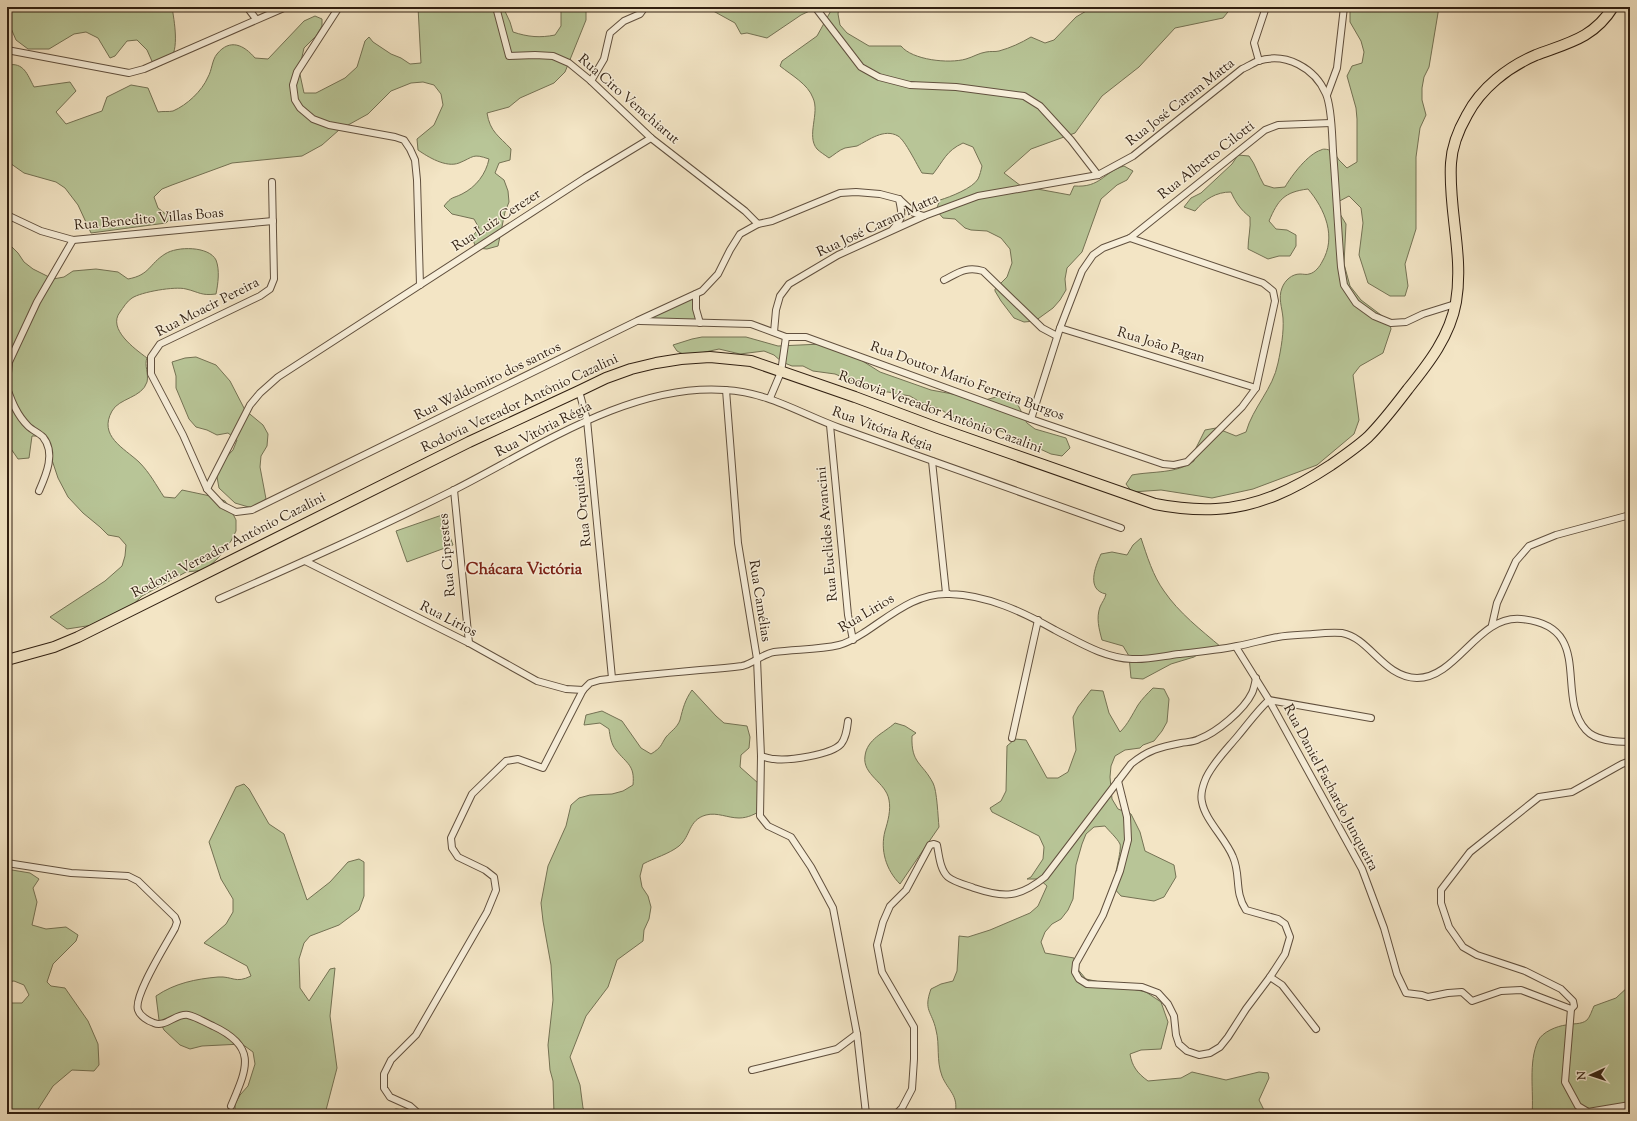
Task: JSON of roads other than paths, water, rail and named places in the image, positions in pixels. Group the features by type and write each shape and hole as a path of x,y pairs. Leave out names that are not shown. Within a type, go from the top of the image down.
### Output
{"main road":[{"name":"Rodovia Vereador Antônio Cazalini","path":"7,660 54,647 97,628 469,442 606,378 656,362 710,357 751,361 1155,504 1184,509 1218,509 1258,502 1289,491 1309,480 1344,456 1366,438 1387,416 1432,359 1449,328 1456,304 1459,282 1451,189 1451,161 1457,136 1468,113 1482,94 1503,74 1535,56 1583,38 1608,16 1613,7"}],"street":[{"path":"247,7 256,19"},
{"path":"7,50 129,73 144,70 286,7"},
{"name":"Rua Ciro Vemchiarut","path":"496,7 509,56 553,56 569,63 591,81 651,138 745,211 758,224"},
{"path":"591,81 604,59 610,33 624,21 640,14 645,7"},
{"path":"814,7 862,67 879,77 910,85 956,87 1024,96 1040,106 1098,175"},
{"path":"1258,61 1254,43 1266,7"},
{"path":"1327,95 1337,68 1344,7"},
{"path":"336,8 297,72 293,85 295,100 300,108 313,119 329,125 404,140 410,149 414,160 417,180 420,285"},
{"name":"Rua José Caram Matta","path":"774,332 776,310 780,296 789,284 838,255 924,216 978,196 1098,175 1134,156 1242,69 1258,61 1275,58 1292,61 1306,68 1318,80 1327,95 1331,123 1341,267 1344,285 1356,303 1374,316 1391,323 1406,322 1423,314 1456,304"},
{"name":"Rua Alberto Cilotti","path":"1031,419 1060,328 1082,271 1093,255 1103,248 1130,238 1265,130 1278,125 1331,123"},
{"name":"Rua Luiz Cerezer","path":"207,489 250,405 260,392 278,377 358,327 585,178 651,138"},
{"name":"Rua Moacir Pereira","path":"207,489 183,435 151,374 151,357 160,344 260,296 270,289 274,279 272,182"},
{"name":"Rua Waldomiro dos santos","path":"207,489 222,505 236,512 252,510 702,291 718,274 740,234 758,224 772,221 840,193 856,192 880,194 899,199"},
{"path":"899,199 914,213 924,216"},
{"path":"891,231 901,221 899,199"},
{"name":"Rua Benedito Villas Boas","path":"7,214 41,231 73,240 274,221"},
{"path":"1130,238 1263,283 1273,291 1275,301 1256,388"},
{"path":"7,385 9,362 37,302 73,240"},
{"path":"944,280 966,269 974,268 983,271 1042,328 1057,336"},
{"path":"696,294 696,309 700,323"},
{"name":"Rua Doutor Mario Ferreira Burgos","path":"638,321 751,324 786,337 806,338 1031,419 1163,464 1174,465 1187,462 1242,407 1256,388"},
{"name":"Rua João Pagan","path":"1060,328 1256,388"},
{"path":"770,398 781,372 786,337"},
{"path":"7,388 16,411 28,426 43,437 47,445 49,461 40,491"},
{"name":"Rua Vitória Régia","path":"219,598 305,561 454,490 587,420 646,400 677,392 726,390 746,392 770,398 830,425 1121,528"},
{"name":"Rua Camélias","path":"726,390 738,543 757,660 761,756 760,816 768,826 791,837 811,867 833,908 857,1034"},
{"name":"Rua Orquideas","path":"578,391 587,420 612,678"},
{"name":"Rua Euclides Avancini","path":"830,425 848,615 853,640"},
{"path":"932,461 946,593"},
{"name":"Rua Ciprestes","path":"454,490 469,643"},
{"path":"1492,625 1497,603 1516,561 1529,546 1556,535 1630,515"},
{"name":"Rua Lirios","path":"305,561 469,643 537,681 566,689 583,690 590,683 600,680 745,666 769,653 839,645 853,640 909,603 929,595 946,593 966,595 988,600 1038,620 1085,646 1109,656 1131,660 1236,647 1278,637 1331,632 1346,634 1357,639 1382,662 1399,674 1414,678 1428,677 1440,670 1470,646 1492,625"},
{"path":"1492,625 1506,619 1518,619 1541,623 1548,626 1560,636 1567,650 1571,665 1573,698 1579,720 1587,732 1600,738 1616,742 1630,742"},
{"path":"1012,738 1038,620"},
{"name":"Rua Daniel Fachardo Junqueira","path":"1236,647 1269,700 1362,869 1384,928 1397,974 1406,993 1428,997 1462,992 1472,1002 1501,991 1521,990 1571,1009"},
{"path":"896,1114 902,1108 912,1089 914,1027 882,972 877,945 883,922 890,906 906,890 930,845 934,844 937,846 942,868 948,877 964,884 992,894 1006,895 1020,893 1034,886 1045,877 1131,764 1143,755 1155,749 1198,740 1208,735 1242,707 1252,694 1256,678"},
{"path":"419,1114 410,1106 390,1097 384,1088 384,1074 391,1060 416,1035 487,912 496,890 494,877 485,870 458,857 452,848 451,838 472,794 506,761 518,759 543,768 583,690"},
{"path":"1118,781 1127,817 1128,840 1120,871 1103,915 1076,963 1075,972 1079,979 1087,984 1142,987 1158,993 1168,1004 1174,1016 1176,1035 1179,1044 1187,1051 1199,1055 1210,1053 1220,1047 1270,977 1285,954 1290,937 1285,924 1278,919 1246,910 1241,902 1238,893 1236,863 1229,848 1206,813 1202,802 1201,791 1206,778 1218,759 1256,712 1269,700 1371,718"},
{"path":"761,756 774,759 816,755 832,751 841,744 846,733 848,720"},
{"path":"1630,761 1572,792 1539,797 1470,852 1441,890 1441,903 1449,927 1463,947 1525,971 1561,989 1573,1001 1574,1006 1571,1009 1565,1082 1578,1106 1589,1113 1630,1105"},
{"path":"7,863 71,873 128,876 138,881 175,917 177,922 175,928 142,989 137,1002 138,1009 141,1015 155,1024 161,1024 179,1016 188,1015 228,1033 239,1043 244,1055 244,1070 231,1106"},
{"path":"1270,977 1282,984 1316,1030"},
{"path":"752,1070 837,1049 857,1034"},
{"path":"857,1034 866,1114"}],"district":[{"name":"Chácara Victória","path":"524,570"}]}
